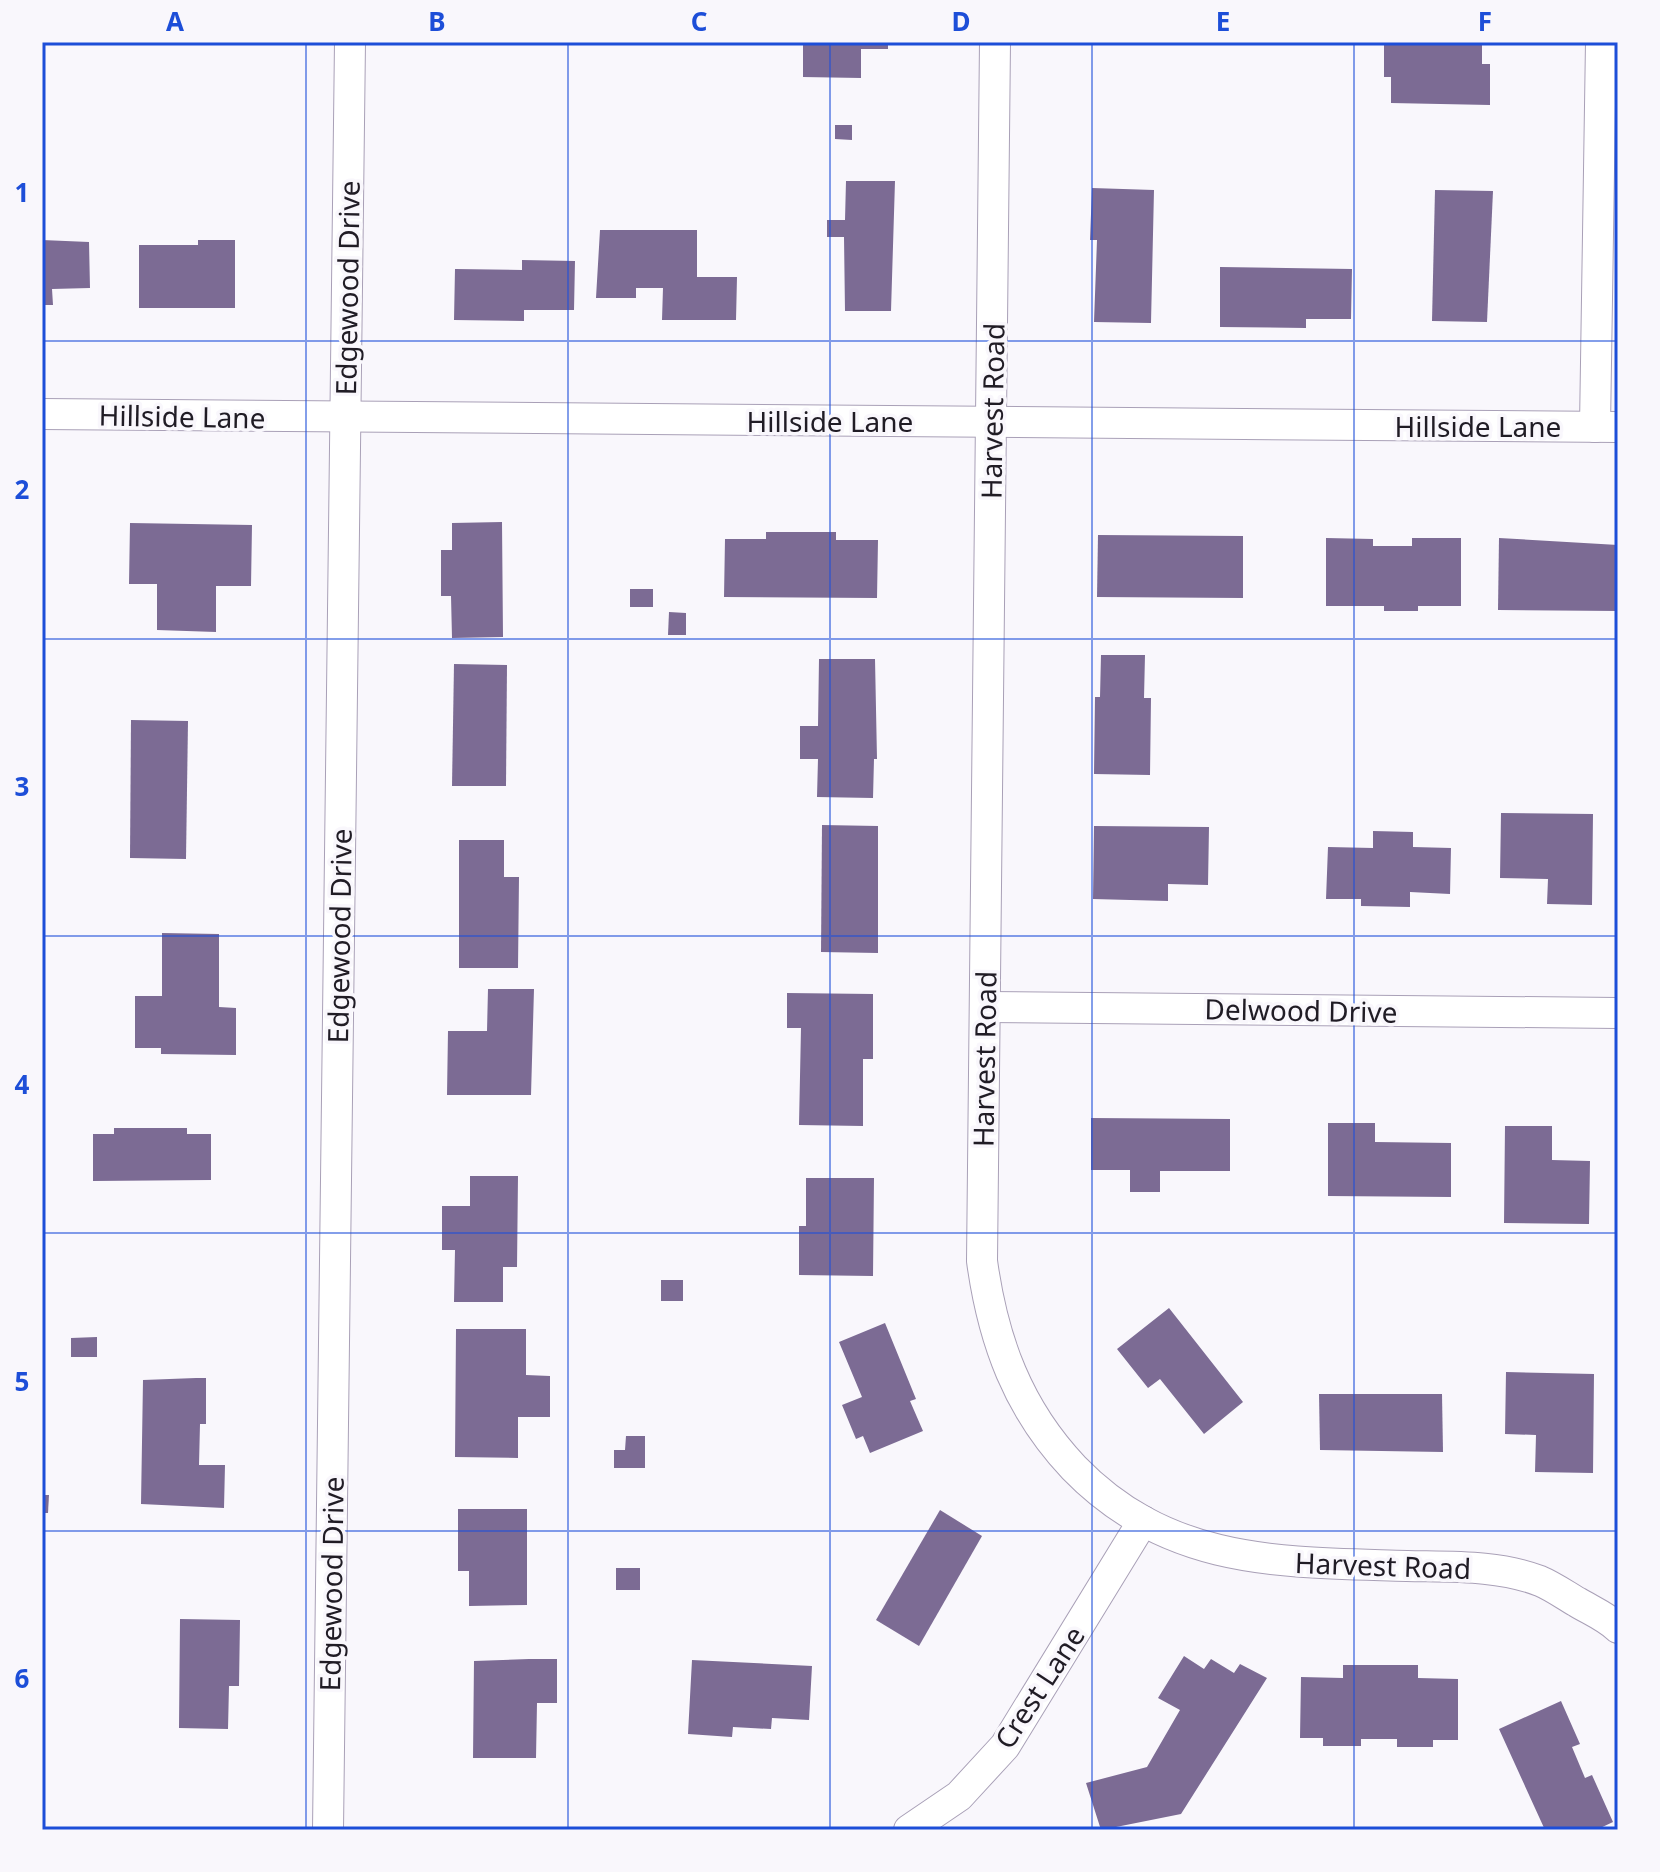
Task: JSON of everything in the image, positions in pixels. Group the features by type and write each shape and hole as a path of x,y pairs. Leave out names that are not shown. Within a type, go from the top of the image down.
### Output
{"street":[{"name":"Edgewood Drive","path":"328,1830 350,42"},
{"name":"Harvest Road","path":"995,42 982,1261 989,1311 1003,1358 1021,1397 1053,1446 1091,1485 1143,1521 1197,1546 1250,1559 1481,1568 1540,1581 1618,1628"},
{"path":"1601,42 1607,427"},
{"name":"Hillside Lane","path":"42,414 1607,427"},
{"name":"Delwood Drive","path":"985,1007 1618,1013"},
{"name":"Crest Lane","path":"909,1830 959,1796 1005,1746 1143,1521"}],"building":[{"path":"803,42 888,42 888,49 861,49 861,78 803,77"},
{"path":"1482,42 1482,64 1490,64 1490,105 1391,103 1391,77 1384,77 1384,43"},
{"path":"835,125 852,125 852,140 835,139"},
{"path":"846,181 895,181 891,311 845,311 844,237 827,237 827,220 845,220"},
{"path":"1092,188 1154,190 1151,323 1094,322 1097,240 1090,240"},
{"path":"1435,190 1493,191 1487,322 1432,321"},
{"path":"600,230 697,230 697,277 737,277 736,320 662,320 663,288 636,288 636,298 596,298"},
{"path":"42,240 89,242 90,288 52,289 53,305 42,305"},
{"path":"198,240 235,240 235,308 139,308 139,245 198,245"},
{"path":"522,260 575,261 574,310 524,310 524,321 454,320 455,269 522,270"},
{"path":"1220,267 1352,269 1351,319 1306,319 1306,328 1220,327"},
{"path":"502,522 503,637 452,638 451,596 441,596 441,550 452,550 452,523"},
{"path":"130,523 252,525 251,586 216,586 216,632 157,630 157,584 129,584"},
{"path":"766,532 836,532 836,540 878,540 877,598 724,597 725,539 766,539"},
{"path":"1098,535 1243,536 1243,598 1097,597"},
{"path":"1326,538 1373,539 1373,546 1412,546 1412,538 1461,538 1461,606 1418,606 1418,611 1384,611 1384,606 1326,606"},
{"path":"1499,538 1618,545 1618,611 1498,610"},
{"path":"630,589 653,589 653,607 630,607"},
{"path":"669,612 686,613 686,635 668,635"},
{"path":"1101,655 1145,655 1144,698 1151,698 1150,775 1094,774 1095,697 1100,697"},
{"path":"819,659 875,659 877,759 874,759 873,798 817,797 818,759 800,759 800,726 818,726"},
{"path":"454,664 507,665 506,786 452,786"},
{"path":"131,720 188,721 186,859 130,858"},
{"path":"1501,813 1593,814 1592,905 1547,904 1548,879 1500,878"},
{"path":"822,825 878,826 878,953 821,952"},
{"path":"1094,826 1209,827 1208,885 1168,884 1168,901 1093,899"},
{"path":"1373,831 1413,832 1413,847 1451,848 1450,894 1410,892 1410,907 1361,906 1361,899 1326,899 1328,847 1373,848"},
{"path":"459,840 504,840 504,877 519,877 518,968 459,968"},
{"path":"162,933 219,934 219,1007 236,1008 236,1055 161,1054 161,1048 135,1048 135,996 162,996"},
{"path":"488,989 534,989 531,1095 447,1095 448,1031 487,1031"},
{"path":"787,993 873,994 873,1059 863,1059 863,1126 799,1125 801,1028 787,1028"},
{"path":"1091,1118 1230,1119 1230,1171 1160,1171 1160,1192 1130,1192 1130,1170 1091,1170"},
{"path":"1328,1123 1375,1123 1375,1142 1451,1143 1451,1197 1328,1196"},
{"path":"1505,1126 1552,1126 1552,1160 1590,1161 1589,1224 1504,1223"},
{"path":"114,1128 187,1128 187,1134 211,1134 211,1180 93,1181 93,1134 114,1134"},
{"path":"470,1176 518,1176 517,1267 503,1267 503,1302 454,1302 455,1250 442,1250 442,1206 470,1206"},
{"path":"806,1178 874,1178 873,1276 799,1275 799,1226 806,1226"},
{"path":"661,1280 683,1280 683,1301 661,1301"},
{"path":"1169,1308 1243,1402 1204,1434 1160,1379 1148,1388 1117,1349"},
{"path":"885,1323 916,1399 910,1401 923,1431 870,1453 863,1436 856,1439 842,1405 862,1397 839,1342"},
{"path":"456,1329 526,1329 526,1375 550,1376 550,1417 518,1417 518,1458 455,1457"},
{"path":"97,1337 97,1357 71,1357 71,1338"},
{"path":"1506,1372 1594,1374 1593,1473 1535,1472 1536,1435 1505,1434"},
{"path":"206,1378 206,1424 200,1424 199,1465 225,1465 224,1508 141,1504 143,1380"},
{"path":"1319,1394 1442,1394 1443,1452 1320,1450"},
{"path":"626,1436 645,1436 645,1468 614,1468 614,1450 625,1450"},
{"path":"42,1495 49,1495 48,1513 42,1513"},
{"path":"458,1509 527,1509 527,1605 469,1606 469,1571 458,1571"},
{"path":"940,1510 982,1536 919,1646 876,1620"},
{"path":"616,1568 640,1568 640,1590 616,1590"},
{"path":"180,1619 240,1620 239,1686 229,1686 228,1729 179,1728"},
{"path":"1184,1656 1204,1669 1211,1659 1234,1673 1240,1664 1267,1678 1181,1814 1101,1830 1086,1783 1147,1767 1180,1710 1158,1698"},
{"path":"557,1659 557,1703 537,1703 536,1758 473,1758 474,1661"},
{"path":"692,1660 812,1666 809,1720 772,1718 771,1729 733,1727 732,1737 688,1734"},
{"path":"1343,1665 1418,1665 1418,1678 1458,1679 1458,1740 1433,1740 1433,1747 1397,1747 1397,1739 1361,1739 1361,1746 1323,1746 1323,1738 1300,1738 1301,1677 1343,1678"},
{"path":"1561,1701 1580,1744 1572,1747 1585,1778 1592,1775 1613,1822 1596,1830 1545,1830 1499,1729"}]}
